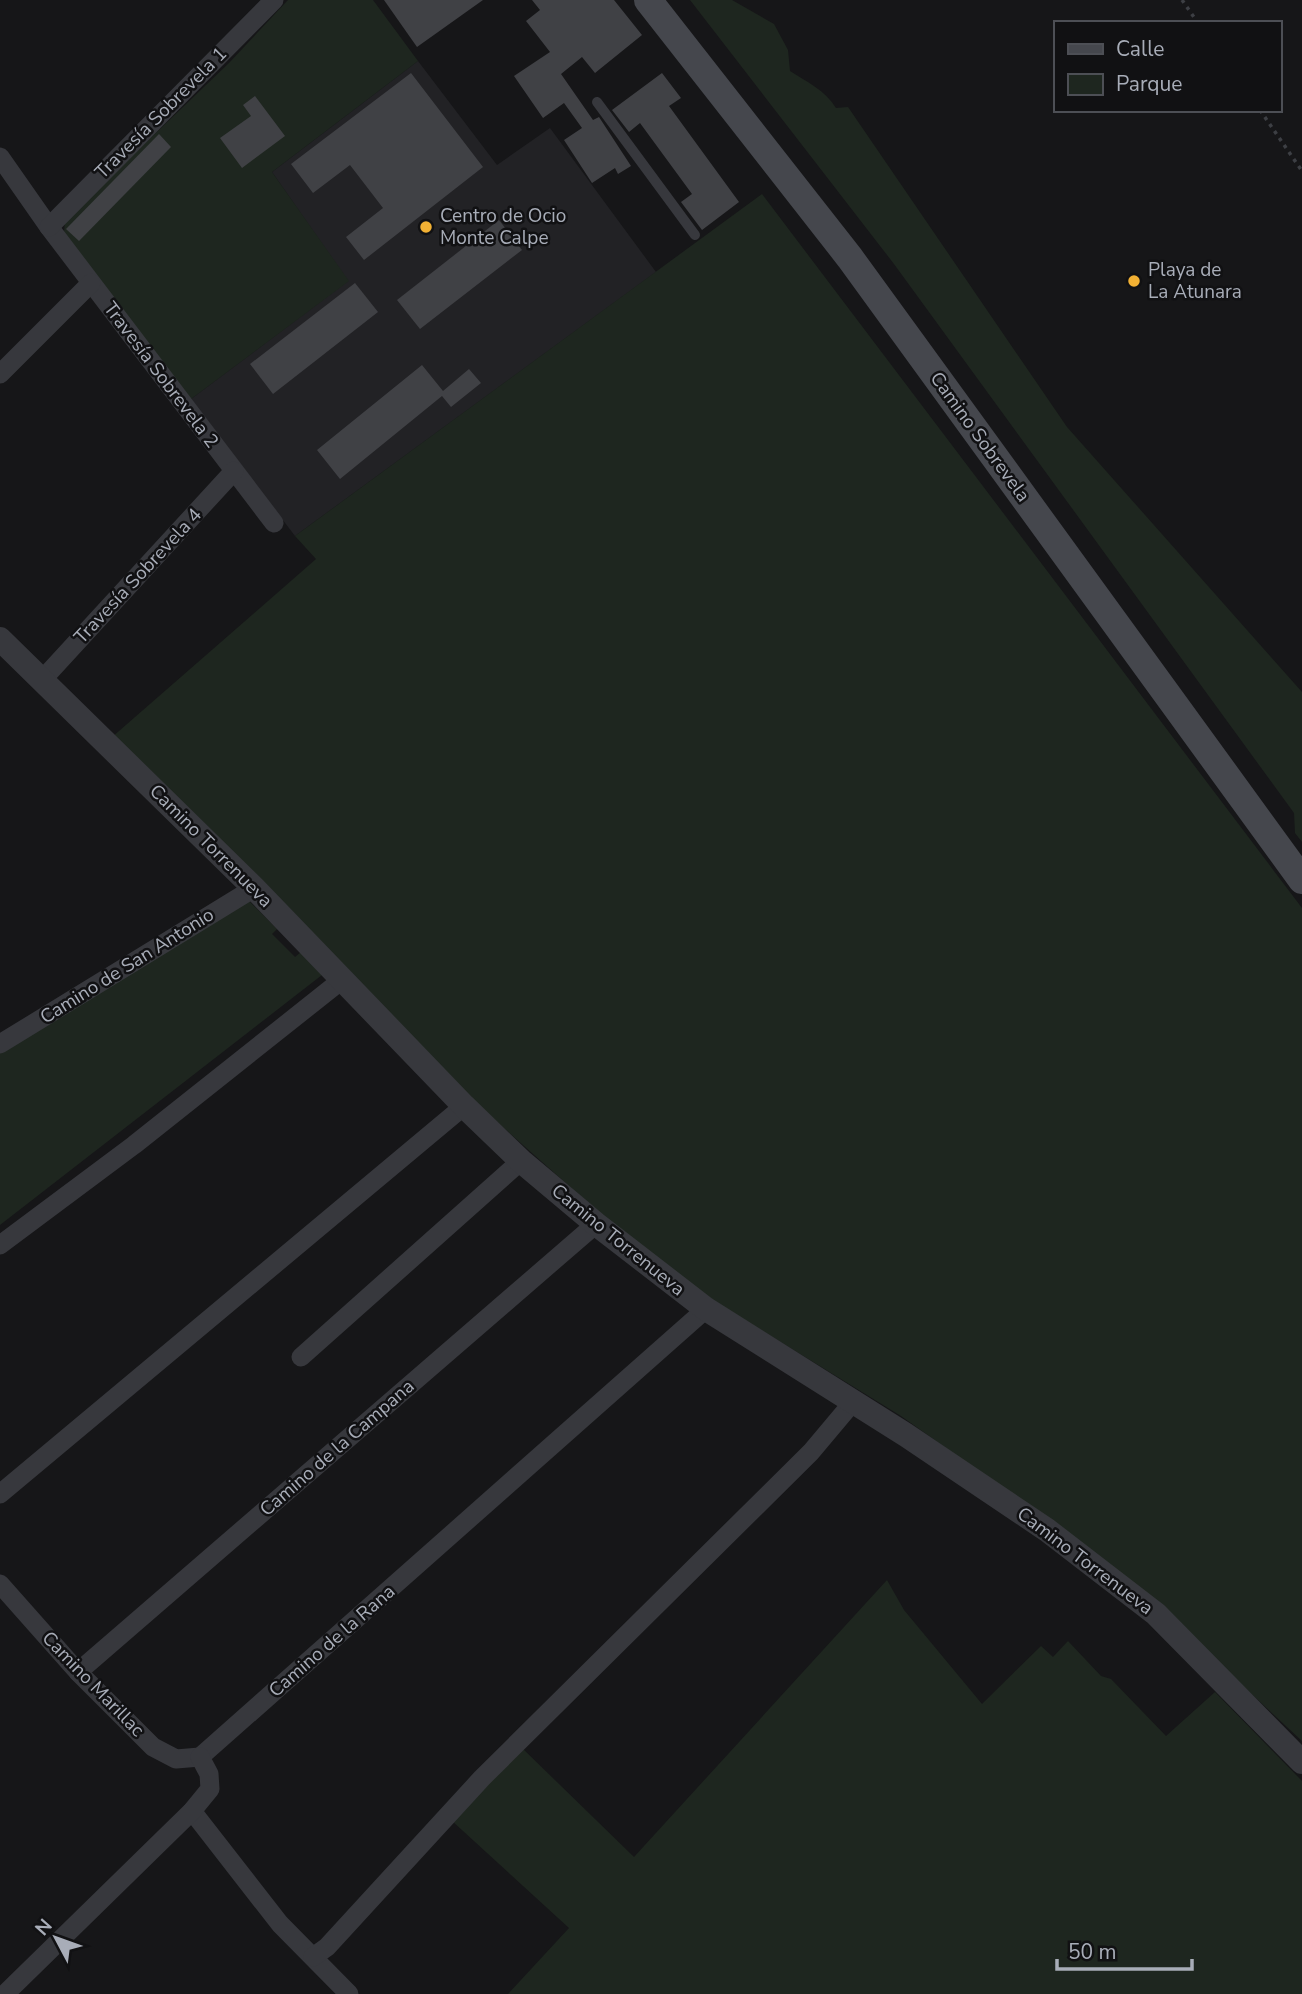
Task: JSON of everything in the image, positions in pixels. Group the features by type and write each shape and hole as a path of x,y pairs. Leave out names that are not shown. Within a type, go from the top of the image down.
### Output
{"main road":[{"name":"Camino Sobrevela","path":"648,0 850,258 1302,880"}],"street":[{"name":"Travesía Sobrevela 1","path":"49,227 274,0"},
{"name":"Travesía Sobrevela 2","path":"0,157 49,227 274,523"},
{"path":"0,374 91,283"},
{"name":"Travesía Sobrevela 4","path":"42,680 234,471"},
{"name":"Camino Torrenueva","path":"0,639 254,888 521,1161 596,1224 706,1309 1047,1530 1156,1614 1302,1762"},
{"name":"Camino de San Antonio","path":"0,1044 254,888"},
{"path":"0,1245 134,1145 343,979"},
{"path":"0,1494 464,1105"},
{"path":"301,1357 521,1161"},
{"name":"Camino de la Campana","path":"78,1672 596,1224"},
{"name":"Camino de la Rana","path":"200,1757 706,1309"},
{"path":"313,1957 327,1947 482,1778 543,1716 811,1452 853,1402"},
{"name":"Camino Marillac","path":"0,1584 78,1672 153,1747 176,1759 200,1757"},
{"path":"5,1994 192,1811 210,1789 209,1774 200,1757"},
{"path":"192,1811 280,1924 349,1994"}],"lane":[{"path":"597,102 695,235"}],"path":[{"path":"1182,0 1197,21"},
{"path":"1261,112 1302,171"}],"shaded area":[{"path":"418,61 497,165 550,128 656,272 295,536 191,399 348,281 272,172"}],"green space":[{"path":"288,0 373,0 418,61 272,172 349,281 191,399 64,233 65,220 229,63"},
{"path":"690,0 732,0 774,24 788,50 790,71 821,91 836,108 848,107 1067,427 1302,692 1302,842 1295,833 1294,813 894,264"},
{"path":"762,194 1302,908 1302,1741 1216,1661 998,1485 901,1416 719,1304 649,1254 479,1106 111,738 316,559 295,536"},
{"path":"249,901 277,929 272,934 295,957 301,952 322,975 0,1225 0,1053"},
{"path":"887,1580 904,1610 982,1704 1041,1646 1053,1657 1068,1641 1101,1676 1111,1679 1166,1736 1215,1692 1302,1781 1302,1994 508,1994 569,1928 451,1820 521,1747 634,1857"}],"building":[{"path":"384,0 483,0 417,47"},
{"path":"532,0 614,0 642,35 595,73 582,57 561,74 593,120 599,117 631,166 618,174 615,168 592,183 564,140 582,128 564,103 543,118 514,76 550,52 526,21 540,10"},
{"path":"411,73 483,167 364,260 346,237 383,208 350,165 313,193 291,164"},
{"path":"662,73 681,98 669,106 739,202 702,230 681,202 692,194 640,123 629,132 612,110"},
{"path":"255,96 285,136 242,168 220,138 251,116 243,105"},
{"path":"159,134 171,147 79,241 66,229"},
{"path":"499,220 522,250 420,329 397,300"},
{"path":"355,283 378,312 273,394 250,364"},
{"path":"422,365 443,391 469,369 481,383 451,407 442,396 340,479 317,450"}],"place":[{"name":"Centro de Ocio Monte Calpe","path":"426,227"},
{"name":"Playa de La Atunara","path":"1134,281"}]}
